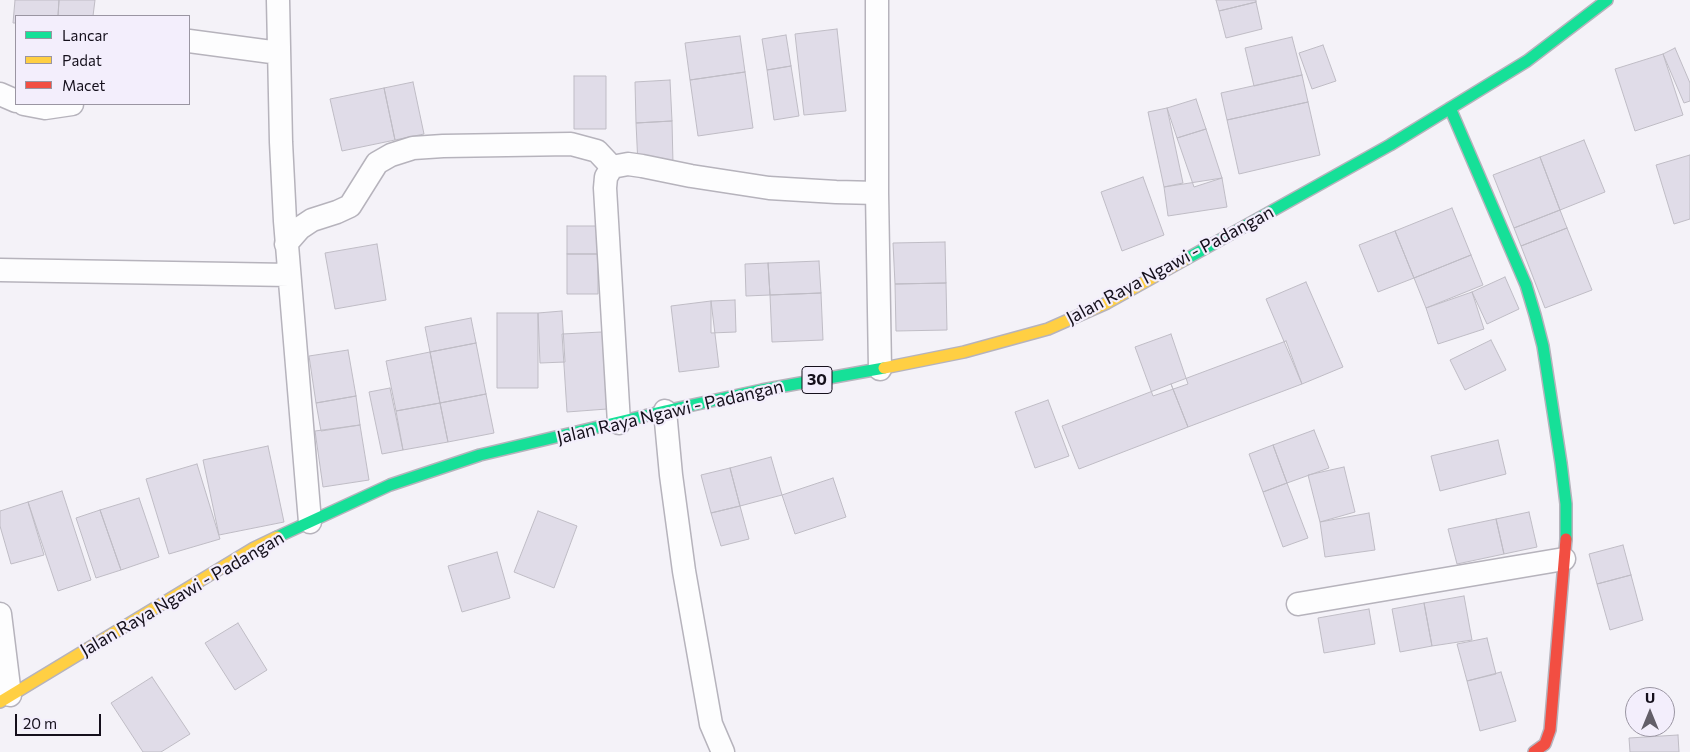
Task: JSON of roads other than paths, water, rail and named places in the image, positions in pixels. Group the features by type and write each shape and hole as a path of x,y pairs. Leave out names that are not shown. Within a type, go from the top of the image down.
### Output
{"main road":[{"name":"Jalan Raya Ngawi - Padangan","path":"5,698 254,548 390,485 480,455 665,411 762,390 964,352 1048,329 1107,303 1390,145 1527,60 1607,0"},
{"path":"1450,108 1526,285 1543,346 1562,463 1566,504 1566,535 1550,730 1545,744 1534,752"}],"street":[{"path":"278,0 281,142 286,244 310,522"},
{"path":"876,0 876,193 880,369"},
{"path":"190,41 279,53"},
{"path":"0,94 15,101"},
{"path":"29,105 45,108 65,105"},
{"path":"286,244 300,228 312,220 350,206 377,163 391,155 413,148 571,144 596,151 612,167"},
{"path":"619,423 605,188 606,177 612,167 628,164 769,188 876,193"},
{"path":"0,270 289,275"},
{"path":"665,411 671,475 685,580 712,724 723,752"},
{"path":"1298,604 1564,559"},
{"path":"0,614 5,698"}]}
